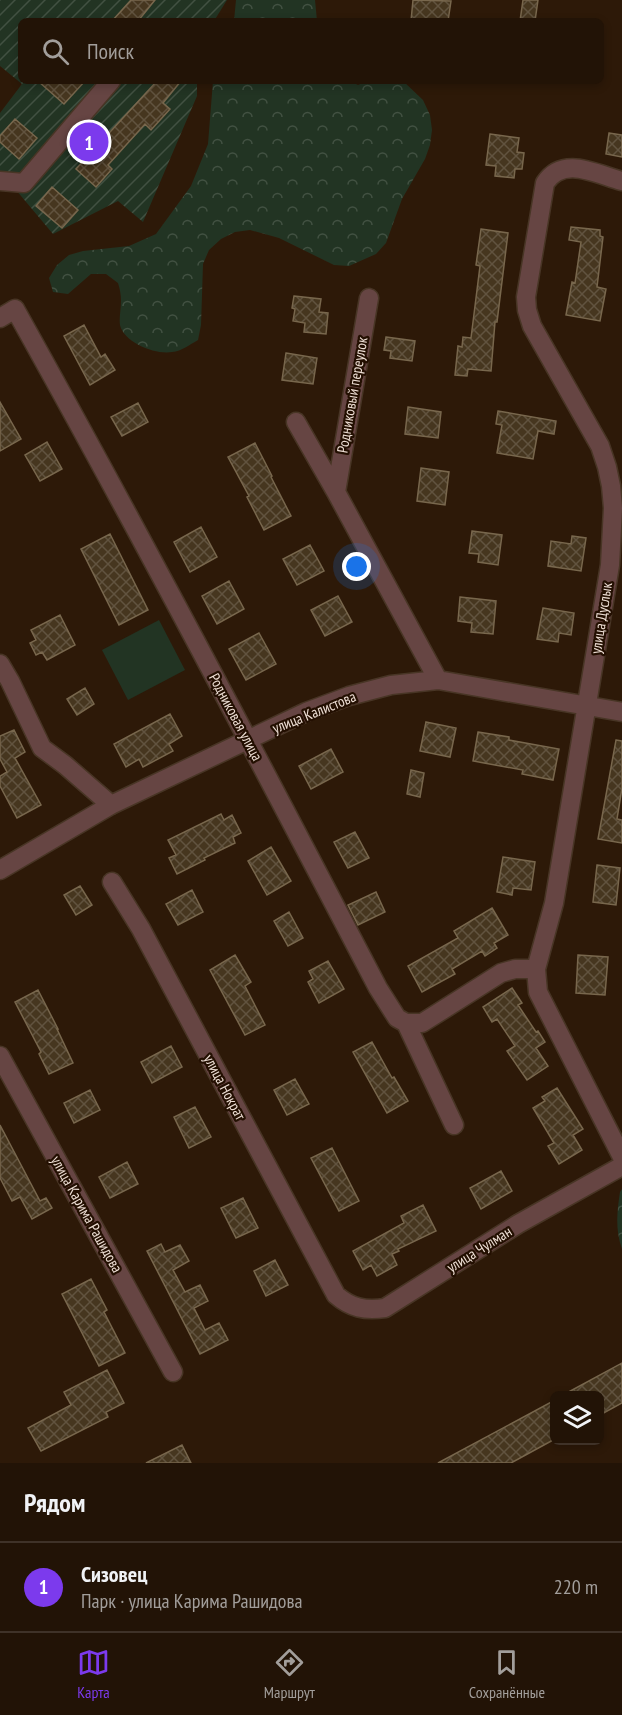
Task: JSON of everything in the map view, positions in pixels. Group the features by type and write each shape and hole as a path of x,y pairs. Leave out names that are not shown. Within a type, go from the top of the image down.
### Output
{"street":[{"path":"0,181 24,183 108,84"},
{"name":"улица Дуслык","path":"622,181 568,167 560,169 549,177 545,183 526,297 532,326 600,446 607,466 613,508 610,565 554,903 536,969 538,992 622,1157"},
{"name":"Родниковый переулок","path":"336,492 369,298"},
{"name":"Родниковая улица","path":"7,313 91,446 249,740 378,988 397,1018 406,1023 454,1125"},
{"name":"Родниковый переулок","path":"296,422 438,680"},
{"path":"0,664 42,748 111,805"},
{"name":"улица Калистова","path":"0,870 111,805 306,712 349,696 391,685 438,680 622,712"},
{"name":"улица Нократ","path":"112,882 141,929 336,1294"},
{"path":"406,1023 422,1023 501,973 515,969 536,969"},
{"name":"улица Карима Рашидова","path":"0,1056 173,1372"},
{"name":"улица Чулман","path":"336,1294 351,1306 361,1309 385,1308 518,1224 622,1166"}],"green space":[{"path":"0,0 227,0 216,18 18,18 18,81 0,66"},
{"path":"236,0 315,0 317,18 234,18"},
{"path":"22,84 197,84 197,96 143,222 118,201 53,234 0,171 0,113"},
{"path":"213,84 406,84 423,100 430,115 432,130 425,159 402,199 386,243 376,254 349,266 334,265 279,238 250,230 235,232 221,239 209,250 203,264 201,325 198,340 185,348 158,352 128,337 120,325 119,285 106,274 91,274 68,294 53,292 49,278 57,265 69,255 83,251 129,246 156,234 191,186 208,144"},
{"path":"159,620 185,670 128,700 102,650"},
{"path":"622,1189 622,1249 617,1220"}],"building":[{"path":"131,0 155,0 140,18 115,18"},
{"path":"413,0 451,1 448,18 411,18"},
{"path":"523,0 538,0 535,18 520,18"},
{"path":"41,84 82,84 64,104"},
{"path":"154,84 179,84 163,103 170,109 151,130 145,124 108,165 112,169 96,187 76,169"},
{"path":"15,119 37,138 19,159 0,142 0,136"},
{"path":"609,133 622,135 622,157 606,154"},
{"path":"490,134 519,138 517,152 524,153 522,169 515,169 514,178 495,176 496,166 486,165"},
{"path":"52,187 78,210 62,228 36,206"},
{"path":"571,227 600,230 600,236 603,237 597,287 606,289 600,321 566,315 572,282 575,283 581,242 569,240"},
{"path":"481,229 508,233 497,322 495,322 491,371 468,369 467,376 455,375 458,346 462,347 463,337 471,338 480,266 476,265"},
{"path":"294,296 321,299 319,312 328,313 326,334 304,332 305,323 293,321"},
{"path":"84,325 101,357 105,354 115,370 90,385 64,336"},
{"path":"386,337 415,341 412,361 390,358 391,351 384,350"},
{"path":"286,353 317,358 313,384 282,380"},
{"path":"0,402 21,439 0,451"},
{"path":"138,403 148,422 122,436 111,417"},
{"path":"408,407 441,412 438,438 405,434"},
{"path":"498,411 556,421 554,434 538,431 533,459 497,453 502,425 496,424"},
{"path":"47,442 62,469 40,481 25,455"},
{"path":"255,443 291,516 264,530 228,457"},
{"path":"421,468 449,472 445,505 417,501"},
{"path":"201,527 217,557 190,572 174,542"},
{"path":"472,531 502,535 498,565 478,562 479,554 469,553"},
{"path":"110,534 148,610 119,625 81,549"},
{"path":"572,536 586,538 581,571 548,566 551,541 571,544"},
{"path":"310,545 324,571 297,585 283,559"},
{"path":"229,581 244,609 217,624 202,596"},
{"path":"338,596 352,622 325,636 311,610"},
{"path":"460,597 496,601 493,634 471,632 472,623 458,621"},
{"path":"543,608 574,613 571,635 559,633 558,642 537,639"},
{"path":"60,615 75,645 47,660 42,652 36,655 30,643 36,640 31,630"},
{"path":"259,633 276,664 246,680 229,649"},
{"path":"85,688 94,704 77,715 67,699"},
{"path":"170,714 182,736 169,744 173,751 143,767 139,759 126,767 114,744"},
{"path":"426,722 456,728 450,757 420,751"},
{"path":"14,730 25,752 15,758 41,805 17,818 0,786 0,776 7,772 0,759 0,736"},
{"path":"478,732 559,749 553,780 522,774 523,770 473,761"},
{"path":"616,740 622,741 622,788 617,819 622,820 622,843 598,839"},
{"path":"331,749 343,772 311,789 299,766"},
{"path":"411,770 424,773 420,797 407,794"},
{"path":"221,814 224,820 232,815 241,833 233,837 235,843 177,874 169,858 176,855 168,840"},
{"path":"355,832 369,858 348,868 334,842"},
{"path":"271,847 291,881 267,895 248,861"},
{"path":"503,857 535,862 531,890 513,888 512,895 497,892"},
{"path":"597,865 620,868 616,905 593,902"},
{"path":"80,886 92,905 76,915 64,895"},
{"path":"192,890 203,912 178,925 166,904"},
{"path":"376,892 385,912 358,925 348,905"},
{"path":"492,908 508,935 494,943 497,948 485,956 482,951 452,969 455,974 422,992 408,966 458,938 454,931"},
{"path":"289,912 303,938 288,946 274,921"},
{"path":"235,955 251,982 245,986 265,1025 245,1035 210,970"},
{"path":"578,955 608,957 605,995 576,993"},
{"path":"328,961 344,989 319,1003 308,982 313,979 309,971"},
{"path":"512,988 522,1003 518,1005 545,1042 536,1048 548,1066 527,1080 507,1051 515,1046 497,1019 492,1022 483,1007"},
{"path":"38,990 73,1063 49,1074 39,1054 41,1052 15,1002"},
{"path":"372,1042 408,1101 387,1113 353,1052"},
{"path":"171,1046 182,1067 152,1083 141,1062"},
{"path":"295,1079 309,1104 287,1115 274,1090"},
{"path":"557,1088 583,1129 573,1135 582,1150 559,1164 548,1146 554,1143 533,1108 545,1101 542,1097"},
{"path":"90,1090 100,1110 74,1123 64,1103"},
{"path":"195,1107 211,1137 189,1148 174,1117"},
{"path":"0,1125 40,1201 46,1198 52,1208 32,1219 20,1197 12,1201 0,1178"},
{"path":"332,1148 359,1201 339,1211 311,1158"},
{"path":"127,1162 138,1184 110,1198 99,1177"},
{"path":"501,1171 512,1191 481,1209 470,1188"},
{"path":"243,1198 258,1228 236,1238 221,1208"},
{"path":"423,1205 436,1231 398,1249 399,1251 392,1254 397,1265 377,1276 371,1265 363,1270 353,1251 404,1223 401,1216"},
{"path":"161,1244 165,1252 180,1245 189,1261 173,1270 185,1292 200,1285 208,1301 194,1308 205,1330 219,1323 228,1340 200,1354 147,1251"},
{"path":"275,1260 288,1285 266,1296 254,1271"},
{"path":"91,1279 107,1310 104,1312 125,1353 99,1366 62,1294"},
{"path":"622,1363 622,1403 604,1413 604,1391 570,1391"},
{"path":"107,1370 124,1403 106,1412 108,1417 41,1451 28,1428 71,1405 64,1392"},
{"path":"550,1403 550,1442 511,1463 438,1463"},
{"path":"182,1445 191,1463 146,1463"}],"place":[{"name":"Сизовец","path":"89,142"}]}
